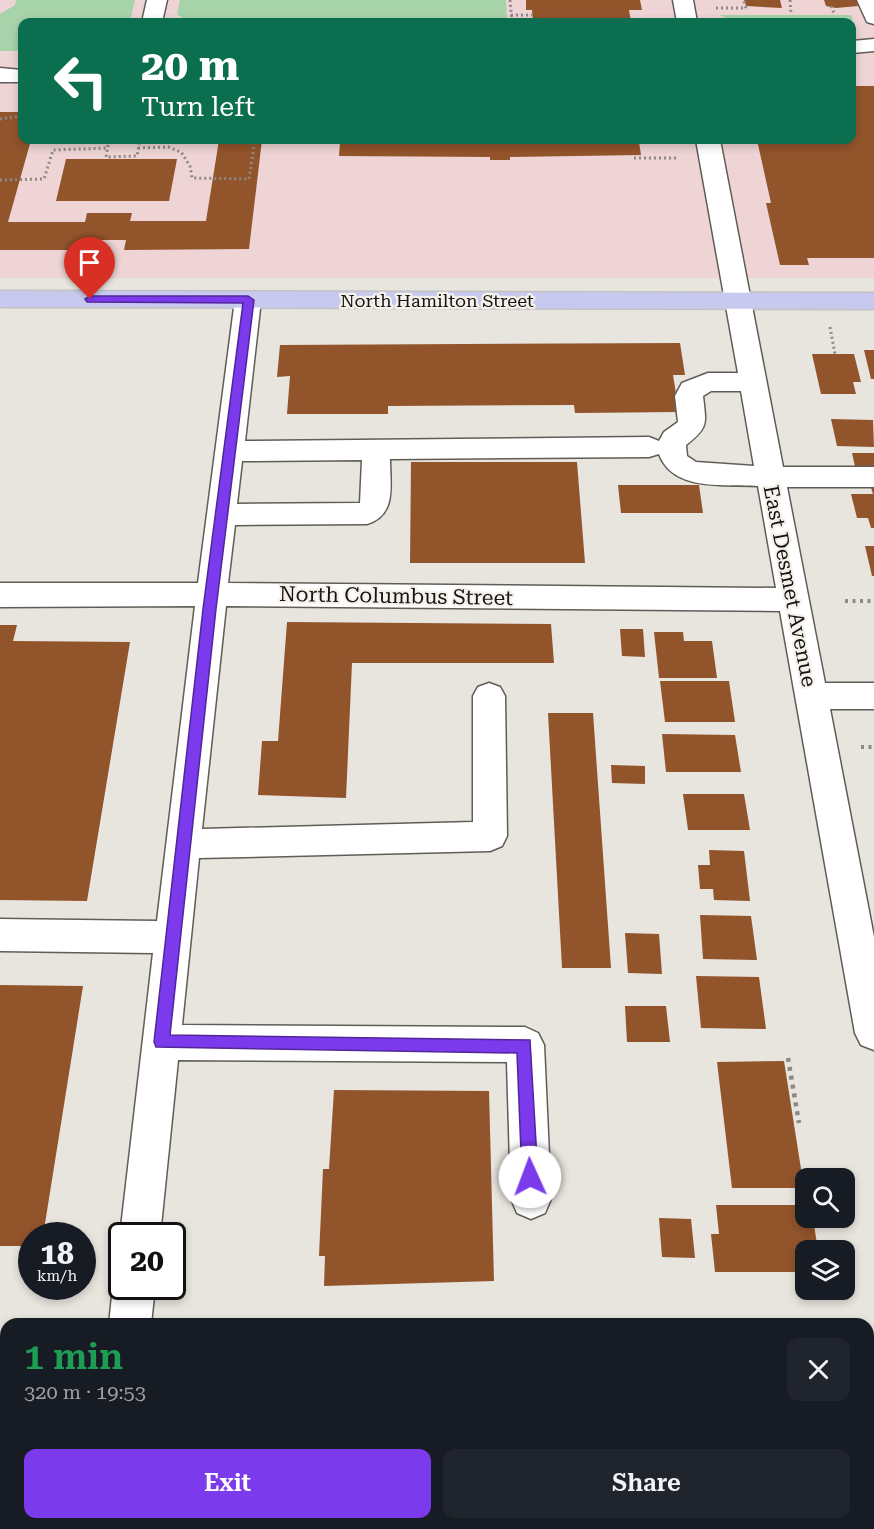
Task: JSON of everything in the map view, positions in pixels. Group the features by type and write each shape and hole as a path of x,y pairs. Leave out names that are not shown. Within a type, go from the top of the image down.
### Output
{"main road":[{"name":"North Hamilton Street","path":"0,299 874,301"}],"street":[{"path":"153,18 157,0"},
{"path":"683,0 686,18"},
{"path":"867,0 874,18"},
{"path":"856,47 874,45"},
{"path":"0,75 18,76"},
{"name":"East Desmet Avenue","path":"709,144 874,1033"},
{"path":"142,1222 212,594 248,300"},
{"path":"753,382 708,382 692,389 689,396 693,421 686,431 674,439 671,446 672,456 682,468 692,472 770,477 874,477"},
{"path":"230,451 649,447"},
{"path":"222,515 367,513 374,507 376,500 376,450"},
{"name":"North Columbus Street","path":"0,595 212,594 793,600"},
{"path":"184,844 490,836 489,696"},
{"path":"811,696 874,696"},
{"path":"0,935 173,937"},
{"path":"162,1042 525,1045 531,1199"},
{"path":"131,1318 133,1300"}],"path":[{"path":"510,0 511,18"},
{"path":"790,0 791,14"},
{"path":"716,8 746,8 744,2"},
{"path":"831,6 834,14"},
{"path":"511,15 532,15"},
{"path":"0,119 18,117"},
{"path":"108,144 106,157 137,156 139,144"},
{"path":"138,148 174,148 183,151 190,161 192,178 249,179 254,144"},
{"path":"0,180 44,179 53,150 108,148"},
{"path":"633,159 676,158"},
{"path":"829,326 835,354"},
{"path":"845,601 874,602"},
{"path":"861,747 874,747"},
{"path":"788,1058 799,1123"}],"shaded area":[{"path":"0,0 874,0 874,278 0,278"}],"green space":[{"path":"16,0 135,0 131,18 18,18 18,51 0,51 0,14 15,5"},
{"path":"180,0 506,0 507,18 182,18 177,14"},
{"path":"720,15 851,15 852,18 727,18"}],"building":[{"path":"526,0 640,0 642,10 629,10 630,18 533,18 532,10 526,10"},
{"path":"744,0 780,0 782,8 746,6"},
{"path":"824,0 856,0 858,6 836,8 826,6"},
{"path":"856,86 874,86 874,258 807,258 809,265 780,265 766,203 771,203 758,144 856,144"},
{"path":"0,112 18,112 18,144 30,144 8,222 85,222 87,213 132,213 130,221 206,221 218,144 262,144 249,249 124,250 126,240 83,240 80,250 0,250"},
{"path":"340,144 639,144 641,155 510,157 510,160 490,160 490,157 339,156"},
{"path":"66,159 177,159 169,201 56,201"},
{"path":"680,343 685,375 673,375 679,412 575,413 574,405 388,406 388,414 287,414 290,376 277,377 280,345"},
{"path":"864,350 874,350 874,379 871,379"},
{"path":"812,354 854,354 861,382 853,382 856,394 821,394"},
{"path":"831,419 873,420 874,447 837,446"},
{"path":"852,453 874,453 874,471 856,471"},
{"path":"411,462 577,462 585,563 410,563"},
{"path":"870,484 874,484 874,528 871,528 868,518 857,518 851,494 873,494"},
{"path":"618,485 699,485 703,513 621,513"},
{"path":"865,546 874,546 874,576 872,576"},
{"path":"287,622 551,624 554,663 352,663 346,798 258,795 262,741 278,741"},
{"path":"0,625 17,625 13,641 130,642 87,901 0,900"},
{"path":"620,629 643,629 645,657 622,656"},
{"path":"654,632 683,632 684,641 712,641 717,678 659,678"},
{"path":"660,681 729,681 735,722 665,722"},
{"path":"548,713 593,713 611,968 562,968"},
{"path":"662,734 735,735 741,772 666,772"},
{"path":"611,765 645,766 645,784 612,783"},
{"path":"683,794 744,794 750,830 688,830"},
{"path":"709,850 744,851 750,901 714,900 713,889 700,889 698,865 710,865"},
{"path":"700,915 751,916 757,960 703,959"},
{"path":"625,933 659,934 662,974 628,973"},
{"path":"696,976 759,977 766,1029 701,1028"},
{"path":"0,985 83,986 45,1222 18,1222 18,1246 0,1246"},
{"path":"625,1006 666,1006 670,1042 627,1042"},
{"path":"784,1061 801,1168 795,1168 795,1188 732,1188 717,1062"},
{"path":"334,1090 489,1091 494,1281 324,1286 325,1256 319,1256 323,1169 329,1169"},
{"path":"716,1205 795,1205 795,1228 815,1228 816,1240 795,1240 795,1272 715,1272 711,1234 719,1234"},
{"path":"659,1218 691,1219 695,1258 662,1257"}],"route":[{"path":"90,299 248,300 210,609 162,1042 525,1045 530,1177"}]}
